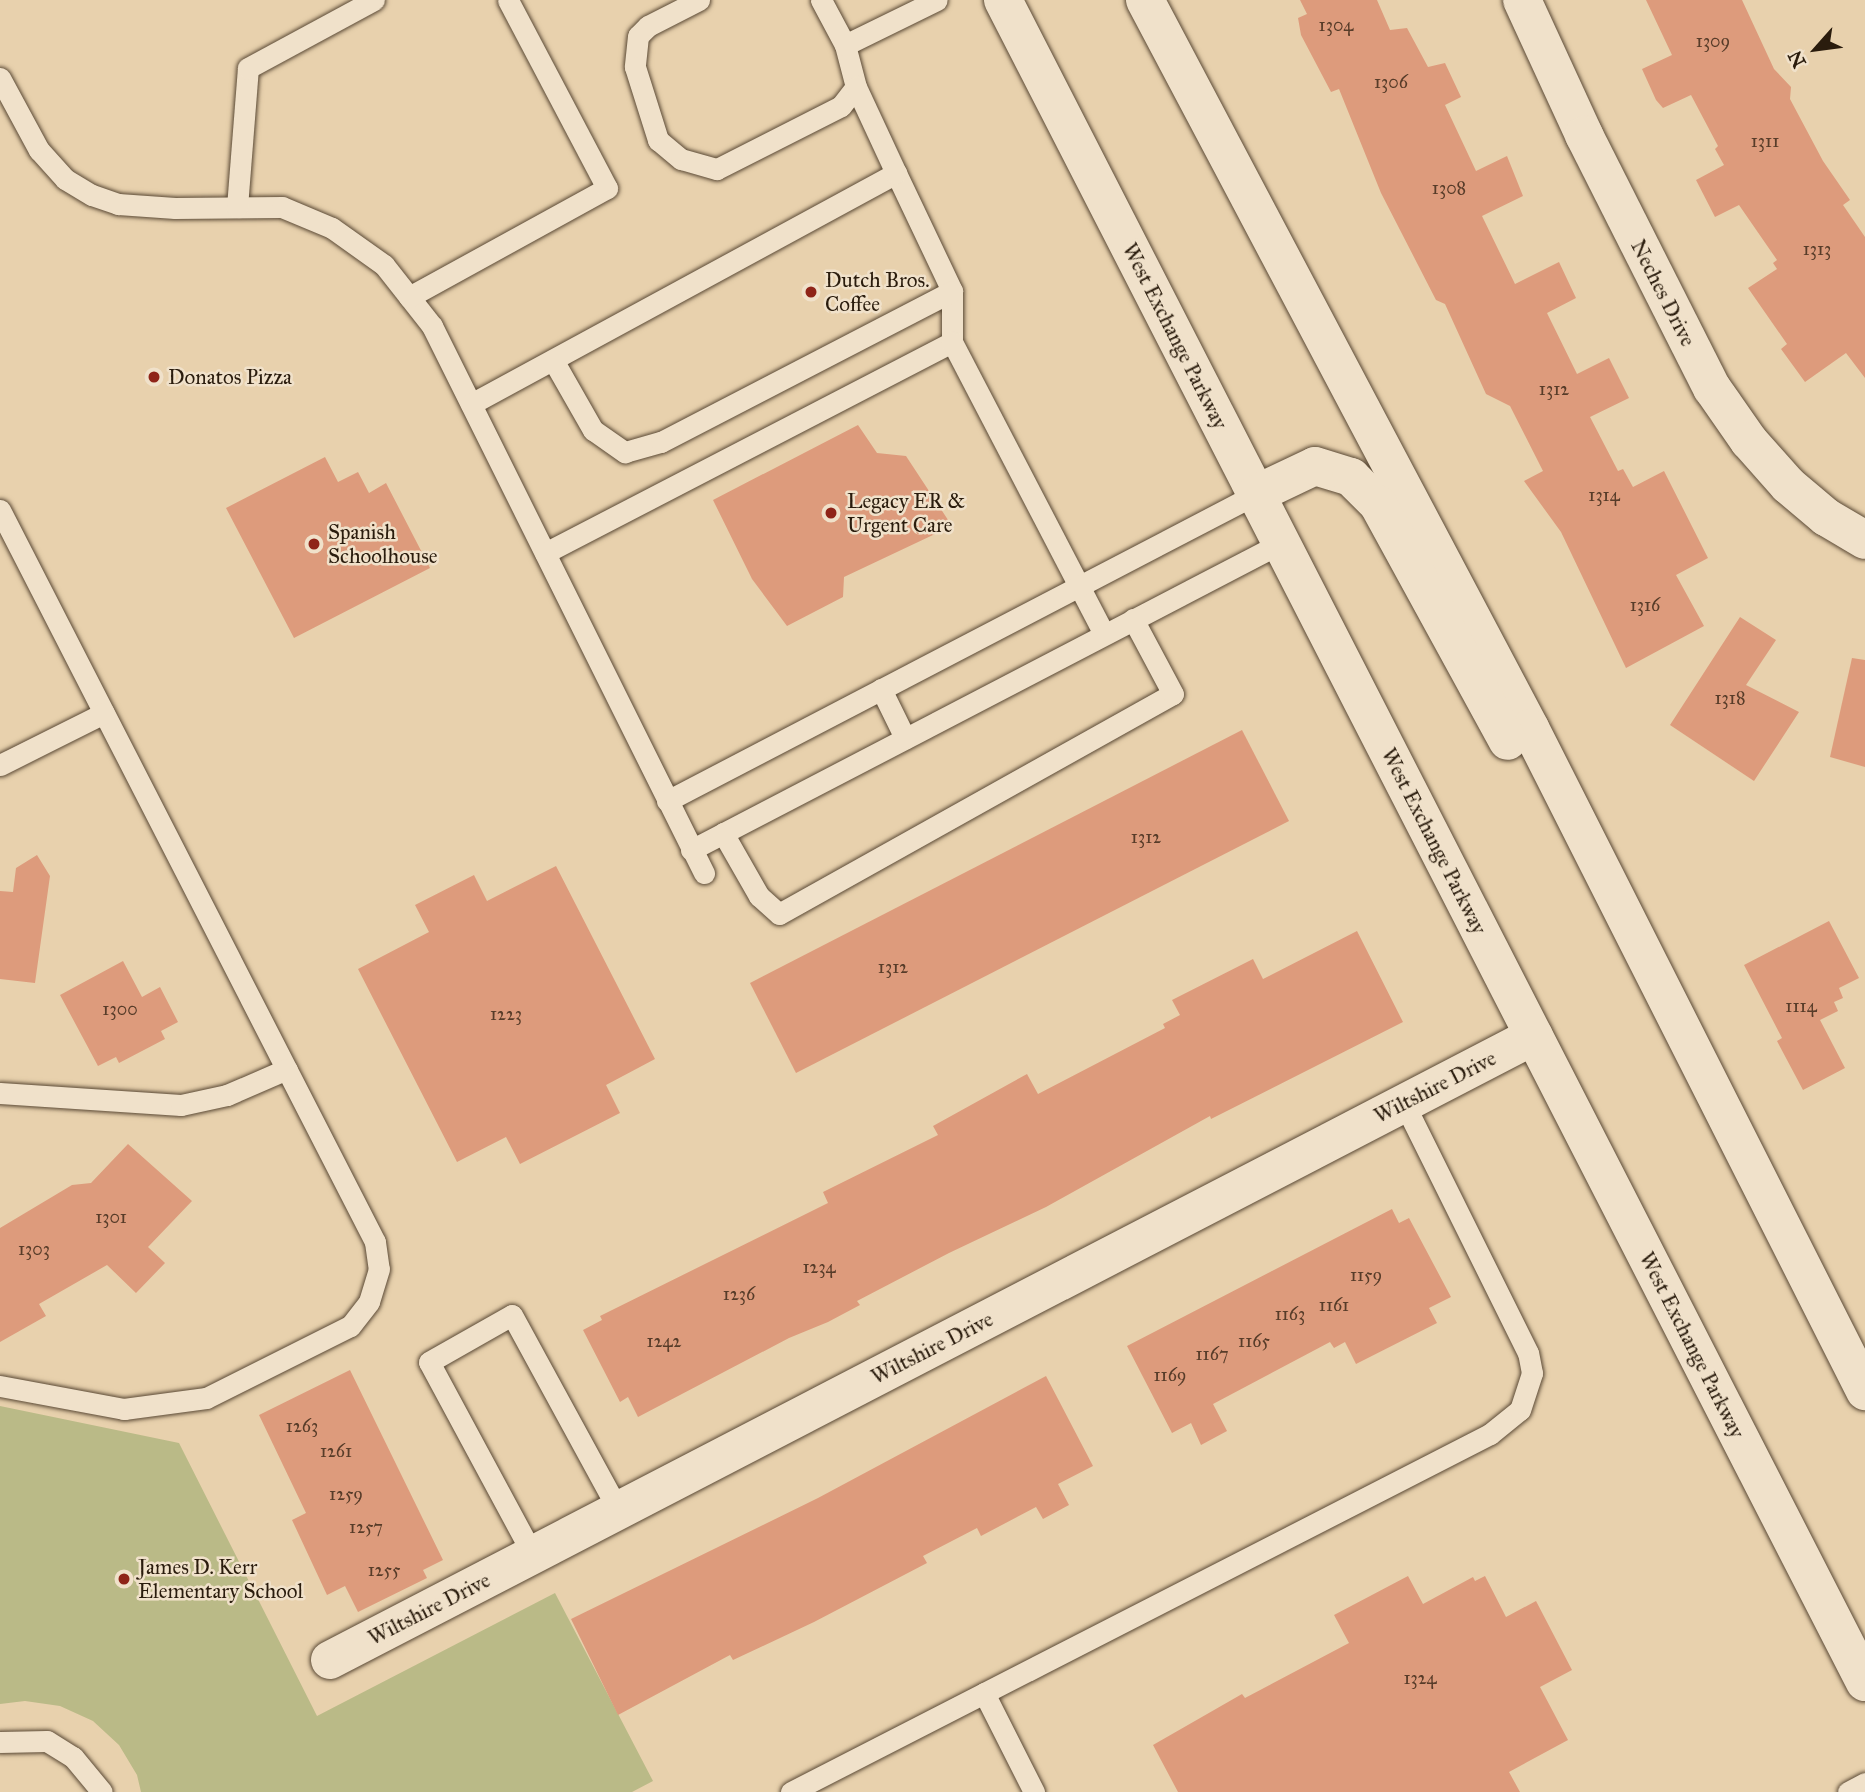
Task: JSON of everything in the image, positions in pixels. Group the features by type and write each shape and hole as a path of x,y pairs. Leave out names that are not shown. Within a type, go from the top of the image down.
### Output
{"main road":[{"name":"West Exchange Parkway","path":"1003,0 1865,1682"},
{"path":"1145,0 1575,816 1865,1391"},
{"name":"Neches Drive","path":"1522,0 1584,135 1712,388 1749,441 1788,485 1826,517 1865,540"},
{"path":"1256,494 1315,466 1351,477 1378,504 1510,743 1575,816"},
{"name":"Wiltshire Drive","path":"330,1660 1534,1036"}],"lane":[{"path":"237,207 248,68 374,0"},
{"path":"409,297 607,188 508,0"},
{"path":"699,0 648,26 638,36 635,67 658,140 681,159 717,169 841,106 856,87"},
{"path":"821,0 845,45 856,87 952,291 952,342 1104,634"},
{"path":"845,45 937,0"},
{"path":"0,78 40,150 65,179 92,195 118,204 282,207 332,228 384,265 432,327 704,873"},
{"path":"471,404 896,173"},
{"path":"553,360 593,430 625,452 661,442 952,291"},
{"path":"544,553 952,342"},
{"path":"667,801 1256,494"},
{"path":"0,510 375,1242 376,1280 369,1302 350,1326 206,1398 170,1406 124,1409 0,1386"},
{"path":"691,850 1281,543"},
{"path":"723,833 759,895 779,914 1173,695 1133,619"},
{"path":"881,690 905,738"},
{"path":"0,765 104,713"},
{"path":"0,1093 181,1105 227,1095 287,1069"},
{"path":"791,1792 1490,1434 1520,1410 1532,1373 1528,1353 1404,1103"},
{"path":"533,1555 429,1362 512,1315 619,1511"},
{"path":"984,1693 1034,1792"},
{"path":"0,1742 47,1741 73,1757 102,1792"},
{"path":"1848,1792 1865,1783"}],"green space":[{"name":"James D. Kerr Elementary School","path":"0,1406 179,1443 317,1716 555,1593 653,1781 632,1792 141,1792 137,1775 119,1745 93,1721 60,1706 25,1701 0,1704"}],"building":[{"path":"1300,0 1377,0 1390,30 1407,28 1428,67 1445,63 1461,97 1445,105 1476,171 1507,156 1523,196 1482,216 1515,284 1559,262 1576,298 1547,313 1577,374 1609,358 1629,398 1590,417 1618,471 1623,469 1633,487 1664,471 1708,558 1676,575 1704,626 1626,668 1561,532 1524,481 1543,471 1510,406 1486,394 1445,304 1436,300 1381,193 1339,89 1331,92 1301,35 1298,18 1307,14"},
{"path":"1646,0 1742,0 1774,69 1791,87 1790,99 1823,161 1850,200 1843,205 1865,237 1865,378 1846,353 1805,382 1781,349 1787,344 1748,288 1777,269 1773,263 1777,260 1739,205 1715,217 1696,180 1724,165 1715,149 1718,146 1691,95 1663,108 1656,100 1642,69 1672,55"},
{"name":"Legacy ER & Urgent Care","path":"858,425 877,453 906,456 952,526 844,577 843,597 787,626 752,579 713,500"},
{"path":"325,457 338,482 358,472 369,493 386,483 430,568 294,638 226,508"},
{"path":"1740,617 1776,640 1746,685 1799,712 1754,781 1670,725"},
{"path":"1852,658 1865,660 1865,767 1830,757"},
{"path":"1242,730 1289,821 796,1073 750,983"},
{"path":"37,855 50,876 35,983 0,979 0,891 13,892 16,868"},
{"path":"556,866 655,1059 606,1085 620,1113 520,1164 506,1137 457,1162 358,969 429,932 415,905 474,875 487,901"},
{"path":"1829,921 1859,978 1839,988 1843,998 1834,1002 1838,1011 1820,1020 1845,1068 1803,1090 1777,1041 1782,1038 1744,965"},
{"path":"1357,931 1403,1022 1211,1119 1210,1116 1046,1207 857,1301 860,1305 828,1322 789,1338 638,1417 628,1397 620,1402 583,1330 602,1320 600,1316 828,1203 823,1192 938,1135 933,1126 1027,1074 1038,1094 1165,1028 1163,1024 1180,1015 1172,1000 1253,959 1263,979"},
{"path":"123,961 142,997 160,987 178,1022 161,1031 165,1039 119,1063 116,1057 98,1066 60,995"},
{"path":"128,1144 192,1201 148,1247 165,1263 136,1293 107,1265 39,1304 46,1316 0,1342 0,1228 72,1185 91,1183"},
{"path":"1392,1209 1399,1223 1409,1218 1451,1297 1429,1308 1437,1323 1356,1364 1345,1342 1334,1348 1330,1342 1213,1404 1227,1431 1201,1445 1191,1423 1172,1433 1127,1346"},
{"path":"350,1370 443,1560 423,1570 427,1578 358,1612 345,1586 327,1595 292,1520 306,1513 259,1415"},
{"path":"1046,1376 1093,1466 1058,1484 1069,1505 1043,1519 1036,1507 981,1536 977,1528 923,1556 927,1563 814,1622 733,1660 730,1655 618,1715 571,1619 818,1498"},
{"path":"1408,1576 1423,1604 1473,1577 1475,1581 1485,1576 1506,1617 1536,1601 1572,1670 1540,1687 1568,1740 1509,1772 1520,1792 1178,1792 1153,1745 1242,1694 1245,1698 1349,1643 1334,1615"}],"place":[{"name":"Dutch Bros. Coffee","path":"811,292"},
{"name":"Donatos Pizza","path":"154,377"},
{"name":"Legacy ER & Urgent Care","path":"831,513"},
{"name":"Spanish Schoolhouse","path":"314,544"},
{"name":"James D. Kerr Elementary School","path":"124,1579"}]}
